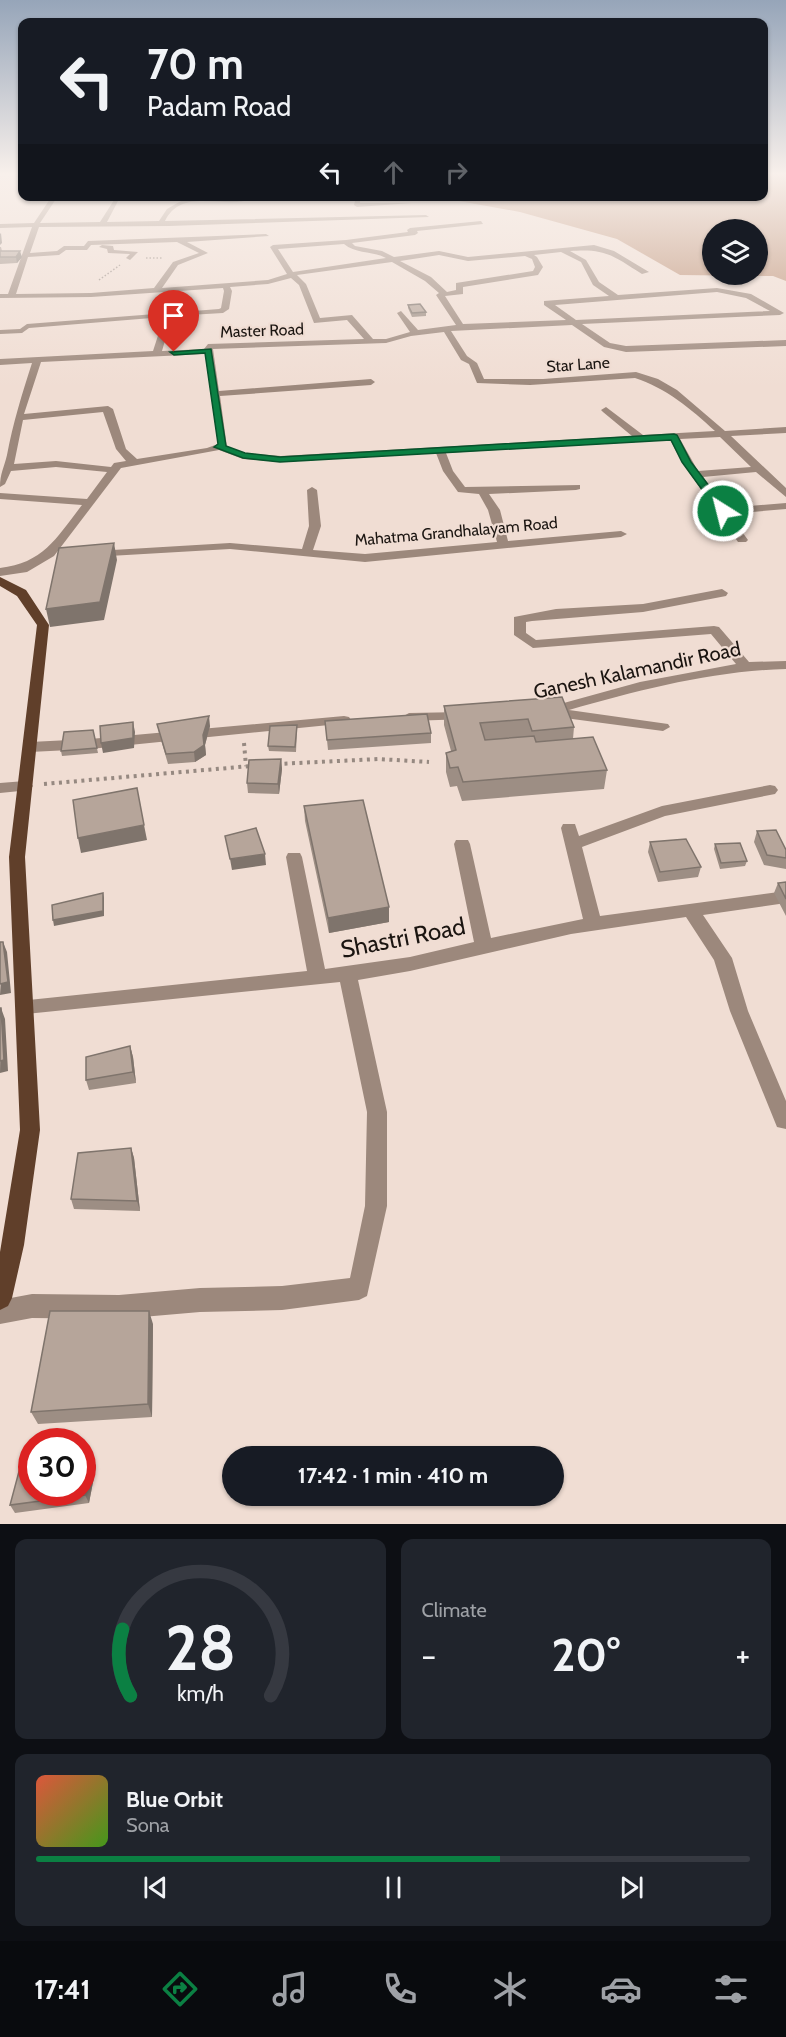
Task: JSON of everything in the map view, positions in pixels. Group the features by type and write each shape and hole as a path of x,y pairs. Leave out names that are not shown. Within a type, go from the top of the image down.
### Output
{"main road":[{"path":"0,581 22,594 44,625 17,857 26,1006 30,1130 6,1247 0,1298"}],"street":[{"path":"11,296 29,245"},
{"path":"158,288 170,267 179,260 204,253 188,245"},
{"path":"300,245 273,247 291,274 302,284 317,321 349,317 371,342"},
{"path":"350,245 353,248 380,252 428,279 445,294"},
{"path":"25,255 59,253 64,248 111,247 110,252 135,252 130,258"},
{"path":"0,296 90,295 158,288 268,282 287,278 291,274 439,253 468,259 600,247 645,272"},
{"path":"562,250 584,261 596,283 617,298"},
{"path":"461,327 440,295 460,292 459,285 535,273 539,267 534,258 528,255"},
{"path":"90,295 95,282"},
{"path":"0,332 22,331 27,326 79,324 225,309 228,291 225,285"},
{"path":"783,314 730,291 547,303 607,345 626,349 786,342"},
{"path":"401,313 416,334"},
{"path":"157,353 169,314"},
{"name":"Master Road","path":"219,447 222,445 208,347 386,341 461,327 783,314"},
{"name":"Star Lane","path":"447,329 464,358 473,363 480,381 545,382 637,375 661,384 690,404 721,434"},
{"path":"0,362 208,351"},
{"path":"0,484 8,468 18,418 37,360"},
{"path":"216,394 371,382"},
{"path":"18,418 108,409 108,419 116,429 117,443 123,454 133,461"},
{"path":"606,410 642,439"},
{"path":"0,572 23,568 50,554 118,465 133,461 209,452 219,447 243,456 280,459 786,430"},
{"path":"721,434 743,450 759,469 786,494"},
{"path":"674,437 696,474 742,540"},
{"path":"440,450 448,471 462,490 576,487"},
{"path":"8,468 56,464 114,470"},
{"path":"696,474 759,469"},
{"path":"308,552 315,525 312,490"},
{"path":"482,491 494,510 503,545"},
{"path":"0,496 90,502"},
{"path":"723,511 786,506"},
{"name":"Mahatma Grandhalayam Road","path":"88,556 230,546 365,558 621,534"},
{"path":"42,558 67,558"},
{"path":"722,593 671,604 615,611 548,612 519,620 520,635 533,644 714,630 745,666"},
{"name":"Ganesh Kalamandir Road","path":"527,713 549,712 640,686 745,666 786,665"},
{"path":"549,712 663,727"},
{"path":"395,718 483,715"},
{"path":"30,747 363,718"},
{"path":"0,788 25,786"},
{"path":"594,924 571,836 662,811 770,790"},
{"path":"462,844 484,947"},
{"path":"294,857 317,977"},
{"name":"Shastri Road","path":"26,1006 348,974 594,924 786,897"},
{"path":"690,909 723,958 739,1011 784,1121"},
{"path":"0,1312 32,1306 119,1307 200,1300 282,1298 359,1288 376,1206 377,1112 348,974"}],"path":[{"path":"243,730 246,766"},
{"path":"275,764 378,759 429,762"},
{"path":"25,786 91,778 256,766"}],"shaded area":[{"path":"628,245 702,245 702,275 680,275"},
{"path":"768,245 786,245 786,281 768,276"}],"building":[{"path":"0,251 20,251 16,257 0,257"},
{"path":"420,304 426,312 412,313 408,305"},
{"path":"114,543 100,602 46,609 59,548"},
{"path":"562,697 574,727 532,731 528,719 480,723 485,740 534,736 536,742 593,737 607,770 463,782 458,767 450,768 446,753 456,750 444,706"},
{"path":"427,714 431,733 327,740 325,721"},
{"path":"209,716 203,735 204,745 194,752 166,754 157,724"},
{"path":"133,722 133,738 101,743 100,726"},
{"path":"297,725 295,747 268,746 270,726"},
{"path":"93,730 97,748 61,751 64,732"},
{"path":"281,759 278,784 247,783 249,760"},
{"path":"137,788 144,825 78,838 73,800"},
{"path":"363,800 389,907 328,918 304,806"},
{"path":"256,828 265,854 230,859 225,836"},
{"path":"776,830 786,850 786,858 767,855 757,831"},
{"path":"686,839 701,867 660,872 650,842"},
{"path":"740,843 747,861 721,863 715,844"},
{"path":"786,882 786,899 778,883"},
{"path":"103,893 103,911 53,920 52,905"},
{"path":"0,942 3,942 8,982 0,984"},
{"path":"0,1008 4,1060 0,1061"},
{"path":"130,1046 133,1072 86,1080 86,1057"},
{"path":"131,1148 137,1201 71,1199 78,1153"},
{"path":"50,1311 149,1311 148,1404 31,1412"},
{"path":"18,1475 18,1504 10,1505"}],"route":[{"path":"174,352 208,351 214,379 222,445 219,447 243,456 280,459 674,437 687,462 723,511"}]}
